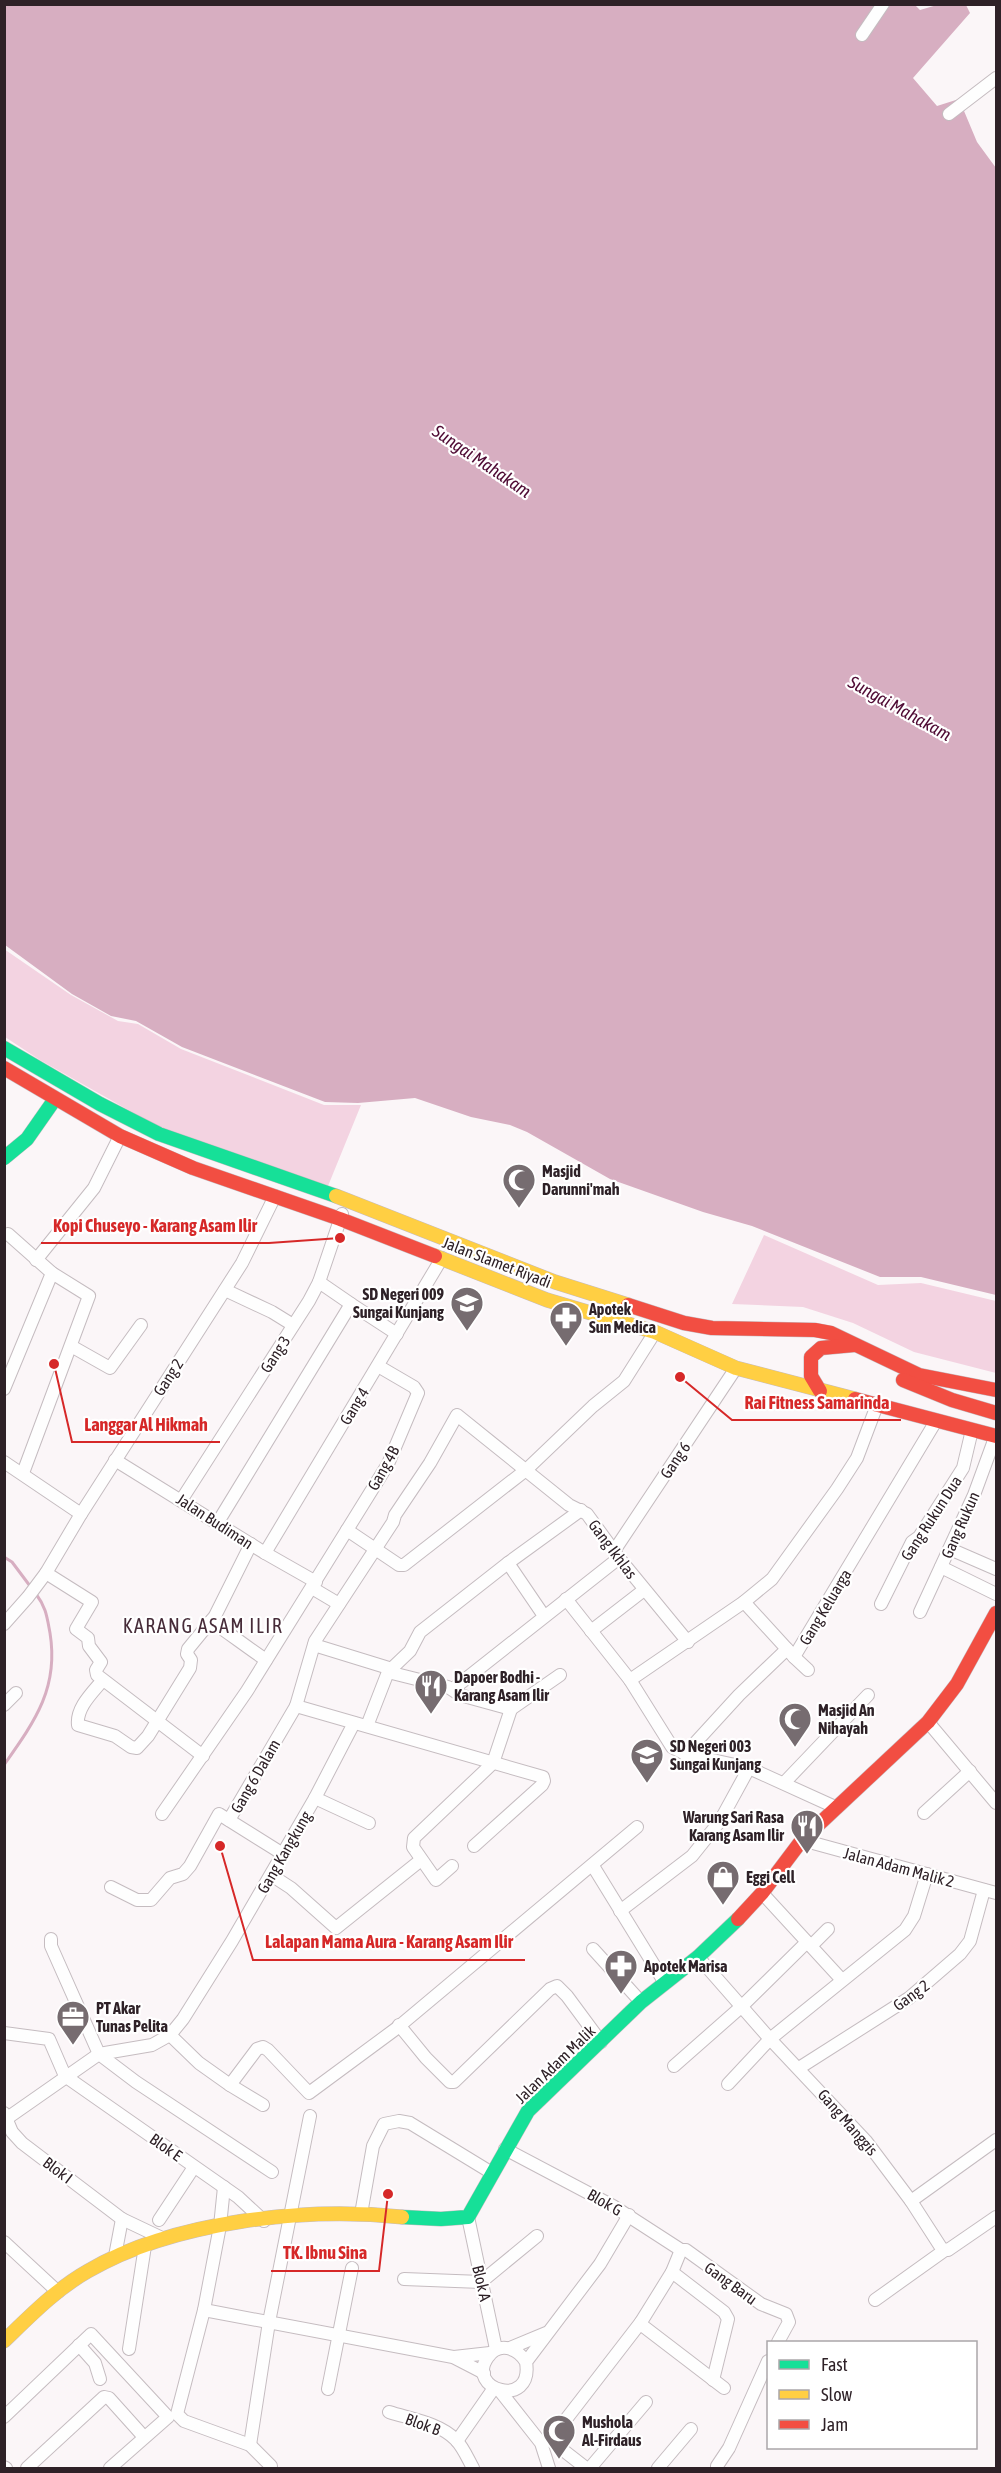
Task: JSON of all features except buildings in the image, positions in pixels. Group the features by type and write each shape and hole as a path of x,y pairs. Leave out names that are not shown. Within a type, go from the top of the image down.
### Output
{"main road":[{"name":"Jalan Slamet Riyadi","path":"4,1048 68,1087 159,1134 375,1209 555,1282 684,1323 712,1328 815,1330 831,1333 920,1375 996,1390"},
{"name":"Jalan Slamet Riyadi","path":"4,1068 120,1136 193,1168 340,1219 547,1300 655,1332 736,1368 996,1436"},
{"path":"4,1158 18,1150 26,1141 55,1098"},
{"path":"365,1229 375,1209"},
{"path":"820,1391 811,1376 809,1364 816,1351 829,1346 857,1346"},
{"name":"Jalan Slamet Riyadi","path":"857,1346 885,1371 952,1400 996,1413"},
{"name":"Jalan Adam Malik","path":"468,2217 528,2111 641,2002 698,1957 762,1893 802,1840 928,1722 957,1684 996,1613"},
{"path":"4,2341 58,2292 115,2256 162,2238 220,2226 291,2217 361,2214 460,2219 468,2217"}],"street":[{"path":"862,35 883,4"},
{"path":"949,114 996,78"},
{"path":"36,1260 91,1192 120,1136"},
{"name":"Gang 2","path":"4,1624 28,1598 46,1573 115,1460 242,1263 275,1196"},
{"name":"Gang 3","path":"182,1499 319,1282 348,1199"},
{"path":"8,1234 52,1273 90,1296 23,1473"},
{"name":"Gang 4","path":"265,1553 442,1258"},
{"path":"4,1389 52,1273"},
{"path":"319,1282 397,1334"},
{"path":"225,1290 272,1312 293,1325"},
{"path":"218,1522 351,1304"},
{"path":"71,1346 111,1368 141,1325"},
{"path":"347,1530 399,1565 404,1565 526,1470 593,1406 624,1381 655,1332"},
{"name":"Gang 4B","path":"162,1814 224,1727 388,1464 418,1393 414,1387 378,1366"},
{"name":"Gang 6","path":"453,1689 566,1599 616,1555 736,1368"},
{"path":"630,1680 744,1602 772,1579 857,1458 877,1405"},
{"name":"Gang Ikhlas","path":"376,1548 430,1463 457,1415 569,1505 587,1514 616,1555 688,1641"},
{"name":"Gang Keluarga","path":"685,1754 739,1695 790,1653 936,1421"},
{"name":"Gang Rukun Dua","path":"881,1604 912,1542 919,1538 963,1468 972,1430"},
{"name":"Gang Rukun","path":"920,1612 974,1495 996,1436"},
{"name":"Jalan Budiman","path":"115,1460 218,1522 339,1604"},
{"path":"4,1462 81,1514"},
{"path":"367,1726 390,1670 410,1651 420,1632 508,1563 581,1510"},
{"path":"102,1681 85,1701 77,1722 81,1726 115,1736 134,1749 141,1746 190,1668 191,1660 187,1654 188,1649 211,1621 251,1544"},
{"name":"Gang 6 Dalam","path":"229,1820 296,1706 314,1645 376,1548"},
{"path":"950,1549 996,1569"},
{"path":"508,1563 544,1616"},
{"path":"941,1567 996,1594"},
{"path":"46,1573 92,1602 75,1629 88,1638 89,1646 101,1662 95,1673 102,1681 203,1756"},
{"path":"591,1631 644,1590"},
{"path":"566,1599 630,1680 672,1747 685,1754 749,1768 835,1807"},
{"path":"744,1602 808,1670"},
{"path":"211,1621 266,1660"},
{"path":"314,1645 453,1689 460,1695 512,1709"},
{"path":"452,1866 436,1880 413,1847 414,1838 493,1763 512,1709 560,1675"},
{"path":"4,1705 16,1693"},
{"path":"784,1783 868,1695"},
{"path":"296,1706 543,1777 544,1781 474,1846"},
{"path":"928,1722 996,1803"},
{"name":"Gang Kangkung","path":"170,2035 183,2019 226,1951 271,1875 354,1723"},
{"path":"620,1911 692,1856 720,1821 749,1768"},
{"path":"924,1813 970,1771"},
{"path":"315,1798 369,1823"},
{"path":"111,1887 137,1900 151,1900 170,1878 183,1874 190,1866 219,1814 283,1854"},
{"path":"230,2085 257,2049 263,2047 309,2093 399,2025 638,1827"},
{"name":"Jalan Adam Malik 2","path":"802,1840 996,1893"},
{"path":"271,1875 291,1888 336,1928 421,1860"},
{"path":"593,1866 665,1983"},
{"path":"728,2084 770,2039 904,1930 914,1916 927,1874"},
{"name":"Gang 2","path":"799,2068 909,1998 960,1954 970,1941 984,1890"},
{"path":"762,1893 842,1980"},
{"path":"674,2066 828,1929"},
{"path":"51,1939 51,1946 99,2054 136,2082 272,2172"},
{"path":"593,1950 641,2002"},
{"name":"Gang Manggis","path":"698,1957 770,2039 866,2141 945,2250"},
{"path":"399,2025 426,2058 450,2082 454,2082 550,1989 557,1986 601,2042"},
{"path":"4,2033 50,2039 65,2076"},
{"path":"5,2116 99,2054 152,2045 170,2035 199,2063 263,2105"},
{"name":"Blok E","path":"65,2076 224,2187 264,2220"},
{"name":"Blok I","path":"5,2116 12,2132 22,2143 122,2219 162,2238"},
{"path":"250,2445 269,2322 310,2116"},
{"path":"361,2214 373,2146 384,2124 399,2121 410,2123 492,2173"},
{"path":"911,2201 996,2140"},
{"name":"Blok G","path":"505,2149 629,2216 681,2250"},
{"path":"159,2220 194,2167"},
{"path":"224,2187 220,2226 204,2310 177,2414 184,2421 250,2445 271,2466"},
{"path":"526,2362 574,2302 629,2216"},
{"name":"Blok A","path":"468,2217 493,2351"},
{"path":"875,2300 996,2217"},
{"path":"115,2256 122,2219"},
{"path":"404,2279 481,2282 537,2236"},
{"path":"129,2349 145,2246"},
{"path":"549,2469 546,2442 641,2322 672,2272 681,2250"},
{"name":"Gang Baru","path":"681,2250 686,2250 760,2304 786,2314 789,2322 779,2341"},
{"path":"8,2251 58,2292"},
{"path":"328,2389 352,2268"},
{"path":"672,2272 727,2316 728,2324 713,2380"},
{"path":"204,2310 453,2357 484,2373"},
{"path":"641,2322 643,2326 724,2388"},
{"path":"453,2357 510,2348 547,2333"},
{"path":"4,2417 91,2334 168,2417 110,2469"},
{"path":"79,2345 95,2363 100,2379"},
{"path":"510,2348 522,2356 526,2362 526,2376 518,2388 514,2409"},
{"path":"493,2351 486,2359 484,2373 489,2384 497,2389 546,2442 588,2469 646,2402"},
{"path":"717,2466 729,2448 767,2363"},
{"path":"497,2389 511,2391 518,2388"},
{"path":"458,2441 497,2389"},
{"path":"27,2469 104,2397 109,2398 144,2437"},
{"name":"Blok B","path":"389,2412 434,2427 458,2441 473,2469"},
{"path":"658,2469 692,2429"}],"shaded area":[{"path":"4,949 71,995 118,1021 138,1024 181,1049 324,1105 361,1105 328,1186 155,1125 40,1060 5,1037"},
{"path":"764,1235 878,1285 921,1283 996,1301 996,1373 914,1352 853,1323 803,1307 732,1304"}],"water":[{"name":"Sungai Mahakam","path":"914,4 920,10 937,5 966,5 970,13 913,78 937,106 959,99 977,142 996,168 996,1295 921,1277 880,1277 752,1226 703,1212 610,1179 527,1132 510,1125 471,1117 415,1098 358,1103 325,1102 182,1047 136,1021 111,1016 72,994 5,945 5,5"}],"waterway":[{"path":"4,1557 12,1562 30,1586"},
{"path":"4,1765 35,1718 48,1687 51,1671 52,1653 48,1622 44,1608 36,1594"},
{"path":"4,1843 4,1852"}],"traffic: fast":[{"path":"4,1048 100,1104 159,1134 336,1196"},
{"path":"4,1158 27,1139 55,1099"},
{"path":"402,2217 441,2219 468,2217 528,2111 641,2002 698,1957 738,1919"}],"traffic: slow":[{"path":"336,1196 555,1282 628,1305"},
{"path":"435,1256 547,1300 655,1332 736,1368 855,1399"},
{"path":"4,2341 44,2303 76,2278 122,2254 160,2240 199,2229 282,2217 324,2214 402,2217"}],"traffic: jam":[{"path":"4,1068 120,1136 193,1168 340,1219 435,1256"},
{"path":"628,1305 684,1323 712,1328 815,1330 831,1333 919,1375 996,1390"},
{"path":"820,1391 811,1376 811,1357 821,1348 854,1345"},
{"path":"903,1380 952,1400 996,1413"},
{"path":"855,1399 996,1436"},
{"path":"738,1919 762,1893 802,1840 928,1722 957,1684 996,1613"}],"place":[{"name":"Masjid Darunni'mah","path":"519,1209"},
{"name":"Kopi Chuseyo - Karang Asam Ilir","path":"340,1238"},
{"name":"SD Negeri 009 Sungai Kunjang","path":"467,1332"},
{"name":"Apotek Sun Medica","path":"566,1347"},
{"name":"Langgar Al Hikmah","path":"54,1364"},
{"name":"Rai Fitness Samarinda","path":"680,1377"},
{"name":"Dapoer Bodhi - Karang Asam Ilir","path":"431,1715"},
{"name":"Masjid An Nihayah","path":"795,1748"},
{"name":"SD Negeri 003 Sungai Kunjang","path":"647,1784"},
{"name":"Lalapan Mama Aura - Karang Asam Ilir","path":"220,1846"},
{"name":"Warung Sari Rasa Karang Asam Ilir","path":"807,1855"},
{"name":"Eggi Cell","path":"723,1906"},
{"name":"Apotek Marisa","path":"621,1995"},
{"name":"PT Akar Tunas Pelita","path":"73,2046"},
{"name":"TK. Ibnu Sina","path":"388,2194"},
{"name":"Mushola Al-Firdaus","path":"559,2460"}],"district":[{"name":"KARANG ASAM ILIR","path":"203,1625"}]}
